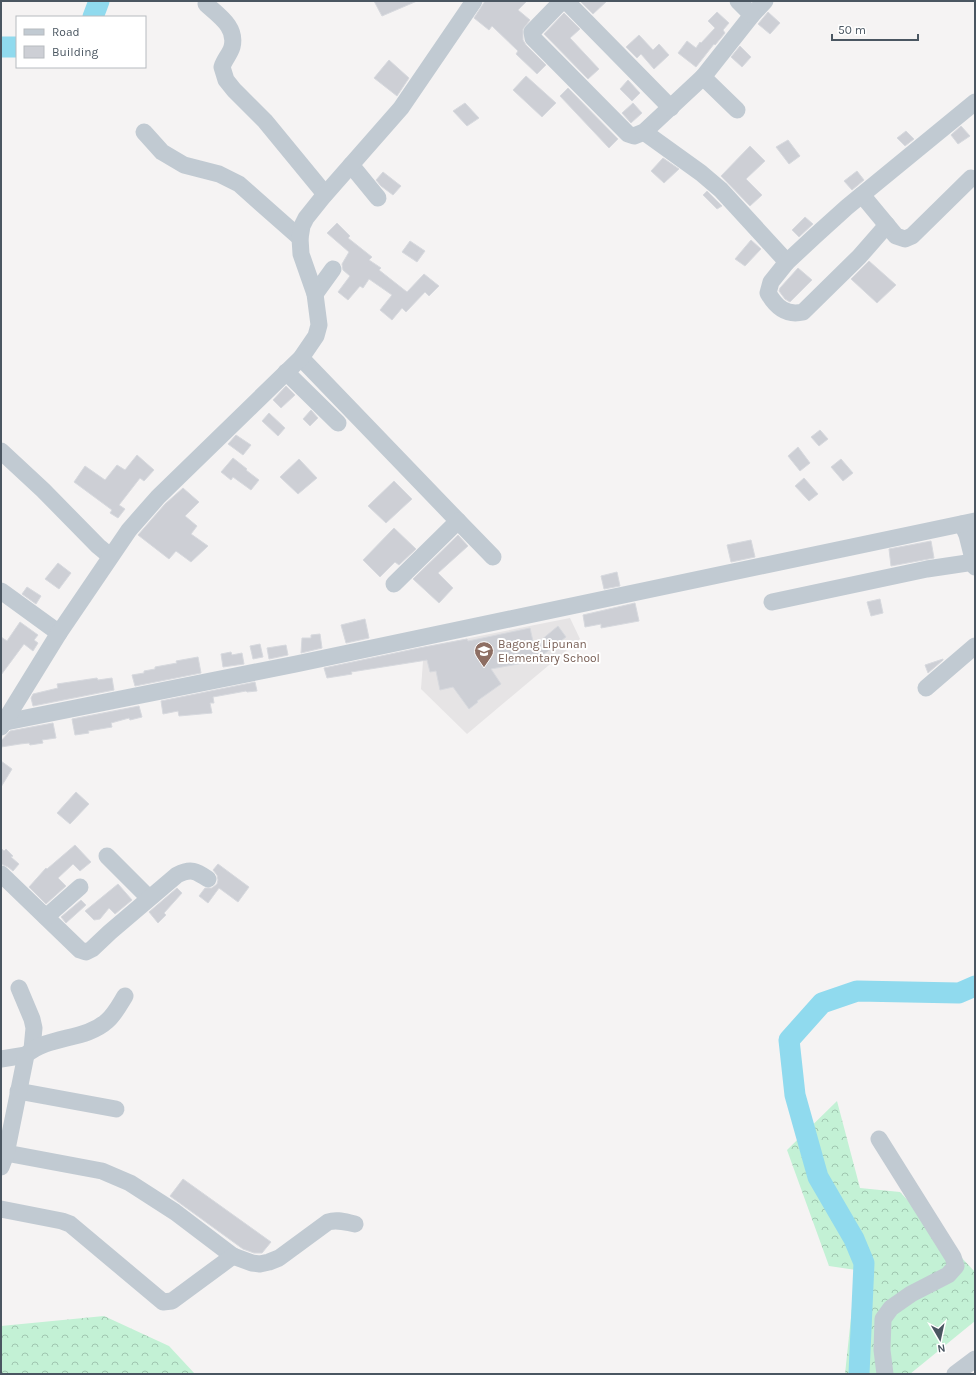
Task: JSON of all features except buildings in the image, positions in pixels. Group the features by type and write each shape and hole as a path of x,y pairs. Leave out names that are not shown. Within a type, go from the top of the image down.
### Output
{"street":[{"path":"2,724 59,633 129,530 158,498 302,358 316,336 319,325 316,294 301,254 300,238 302,226 306,218 325,194 401,108 474,1"},
{"path":"562,1 532,32 533,38 628,134 634,136 644,132 702,77 765,1"},
{"path":"566,1 671,108"},
{"path":"738,1 752,15"},
{"path":"206,4 228,23 232,30 232,47 222,67 226,80 265,121 325,194"},
{"path":"702,77 737,110"},
{"path":"887,226 859,258 803,312 795,314 788,312 774,304 768,293 771,282 787,262 847,207 975,102"},
{"path":"144,132 162,152 184,165 219,174 239,184 300,238"},
{"path":"644,132 701,173 721,190 787,262"},
{"path":"351,165 378,198"},
{"path":"862,195 896,236 905,239 912,236 971,178"},
{"path":"316,294 333,269"},
{"path":"302,358 493,557"},
{"path":"286,372 338,423"},
{"path":"1,451 110,556"},
{"path":"394,584 458,521"},
{"path":"2,724 969,523 967,535 974,565 927,569 772,602"},
{"path":"1,591 59,633"},
{"path":"926,688 975,646"},
{"path":"107,856 149,898"},
{"path":"1,874 80,950 86,952 92,949 177,875 184,871 197,872 208,879"},
{"path":"46,917 80,887"},
{"path":"19,988 29,1010 34,1028 3,1157 102,1171 130,1183 175,1212 234,1256 252,1263 260,1264 279,1258 328,1222 333,1220 355,1224"},
{"path":"1,1059 29,1052 52,1042 95,1029 108,1020 125,996"},
{"path":"18,1091 116,1109"},
{"path":"879,1139 953,1257 956,1266 948,1275 911,1294 891,1308 883,1319 882,1350 885,1374"},
{"path":"1,1209 62,1221 70,1224 163,1302 172,1301 234,1256"},
{"path":"955,1374 975,1358"}],"shaded area":[{"name":"Bagong Lipunan Elementary School","path":"570,618 580,639 467,734 421,689 424,647"}],"green space":[{"path":"837,1101 860,1188 900,1192 975,1272 975,1321 910,1374 845,1374 856,1270 829,1266 787,1150"},
{"path":"104,1316 169,1346 195,1374 1,1374 1,1326"}],"waterway":[{"path":"93,16 99,1"},
{"path":"1,47 16,47"},
{"path":"859,1374 864,1263 854,1239 818,1177 795,1095 789,1040 822,1003 857,991 959,993 975,986"}],"place":[{"name":"Bagong Lipunan Elementary School","path":"484,668"}]}
